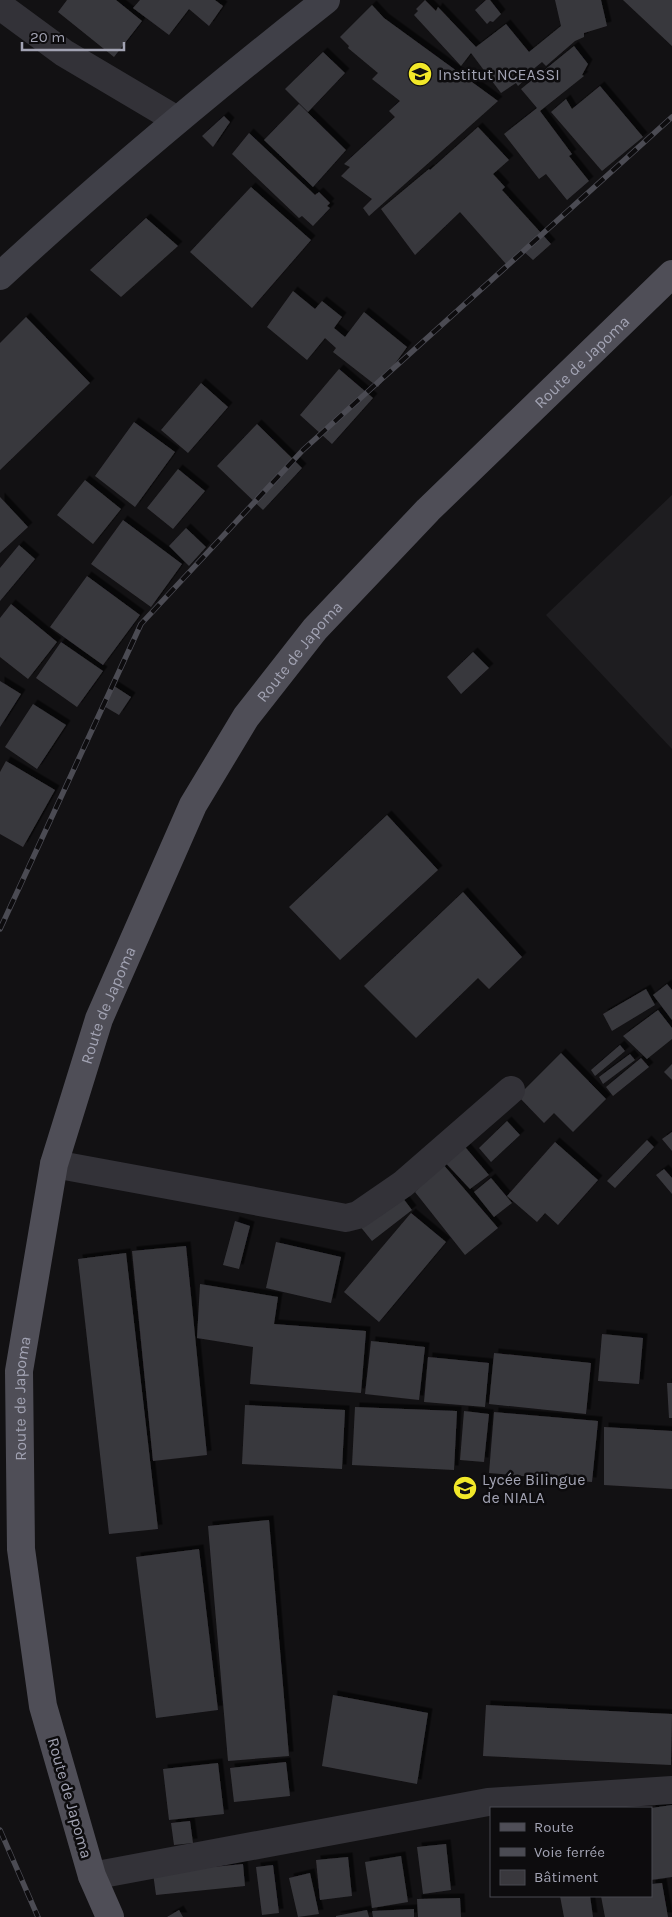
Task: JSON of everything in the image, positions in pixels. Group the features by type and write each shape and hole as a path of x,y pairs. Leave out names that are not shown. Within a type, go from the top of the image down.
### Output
{"main road":[{"path":"0,276 86,197 234,72 326,0"},
{"name":"Route de Japoma","path":"110,1917 92,1876 43,1706 21,1549 19,1371 54,1164 99,1019 193,805 246,717 315,629 421,517 672,274"}],"street":[{"path":"0,6 64,53 177,120"},
{"path":"54,1164 346,1218 358,1215 403,1184 511,1090"},
{"path":"92,1876 488,1802 672,1790"}],"shaded area":[{"path":"672,495 672,749 546,615"}],"building":[{"path":"67,0 116,0 142,21 114,57 58,12"},
{"path":"140,0 215,0 223,6 209,26 189,9 169,35 133,8"},
{"path":"425,0 436,11 438,7 476,47 506,24 529,52 561,26 555,0 601,0 607,26 584,33 584,37 575,41 546,66 542,62 525,76 527,78 518,86 516,83 501,93 471,53 461,66 414,15 418,11 416,9"},
{"path":"486,0 490,0 501,14 493,22 490,21 487,24 475,10"},
{"path":"623,0 672,0 672,46"},
{"path":"372,5 384,18 498,101 369,216 363,208 372,199 341,176 350,167 344,164 395,117 389,111 400,101 372,79 378,73 348,48 349,46 340,37"},
{"path":"574,46 588,64 582,75 584,76 540,111 572,154 569,156 589,181 567,200 546,174 539,179 504,134 537,108 521,89"},
{"path":"323,52 345,73 308,112 285,89"},
{"path":"600,86 643,137 602,171 551,112 566,99 572,109"},
{"path":"299,104 346,150 313,187 264,140"},
{"path":"224,116 230,122 213,147 202,136"},
{"path":"478,127 509,160 493,174 505,187 502,190 551,244 533,260 522,250 506,264 460,212 415,255 381,209 430,170"},
{"path":"249,133 315,195 319,192 330,203 327,206 330,208 313,226 302,216 299,218 232,154"},
{"path":"251,187 311,240 252,308 190,252"},
{"path":"146,218 178,246 121,297 90,270"},
{"path":"293,291 315,309 322,301 342,317 334,328 345,337 364,312 407,347 378,387 333,352 336,348 325,338 307,360 267,327"},
{"path":"26,317 90,383 0,470 0,343"},
{"path":"339,369 373,398 332,444 300,415"},
{"path":"201,383 228,407 188,453 161,430"},
{"path":"134,422 175,452 135,507 95,476"},
{"path":"257,424 302,468 263,510 217,466"},
{"path":"178,469 205,491 173,529 147,508"},
{"path":"85,480 121,509 93,544 57,515"},
{"path":"0,497 28,527 0,553"},
{"path":"123,520 182,564 151,607 91,564"},
{"path":"186,528 206,547 189,566 169,546"},
{"path":"19,545 35,559 0,601 0,568"},
{"path":"87,576 140,615 103,665 50,627"},
{"path":"11,604 57,642 28,679 0,657 0,618"},
{"path":"61,642 103,671 77,707 36,678"},
{"path":"473,652 489,668 461,694 447,677"},
{"path":"0,681 21,694 0,727"},
{"path":"114,686 131,697 119,715 102,705"},
{"path":"33,704 66,725 37,769 5,747"},
{"path":"6,761 55,790 23,847 0,834 0,772"},
{"path":"387,815 438,870 340,960 289,907"},
{"path":"463,892 522,957 489,989 478,978 416,1038 364,986"},
{"path":"667,984 672,990 672,1020 653,995"},
{"path":"646,989 655,1005 612,1031 603,1014"},
{"path":"658,1010 672,1028 672,1039 647,1059 623,1036"},
{"path":"620,1045 625,1051 595,1076 591,1070"},
{"path":"561,1053 606,1099 573,1132 554,1113 544,1123 518,1096"},
{"path":"630,1054 635,1060 603,1084 599,1077"},
{"path":"641,1058 649,1067 613,1096 606,1087"},
{"path":"672,1064 672,1080 664,1072"},
{"path":"507,1121 520,1135 491,1162 479,1148"},
{"path":"672,1132 672,1151 662,1139"},
{"path":"647,1140 654,1147 615,1188 607,1181"},
{"path":"460,1141 489,1175 470,1189 441,1158"},
{"path":"555,1142 598,1180 558,1225 545,1213 537,1222 507,1196"},
{"path":"442,1163 498,1228 465,1255 415,1192"},
{"path":"664,1169 672,1178 672,1194 656,1175"},
{"path":"491,1178 512,1203 494,1217 474,1192"},
{"path":"399,1193 412,1210 372,1241 359,1225"},
{"path":"411,1213 446,1242 379,1322 344,1292"},
{"path":"235,1221 250,1226 239,1269 223,1265"},
{"path":"276,1242 341,1257 331,1303 266,1288"},
{"path":"186,1246 207,1455 153,1461 132,1251"},
{"path":"126,1253 158,1529 109,1534 78,1259"},
{"path":"200,1284 278,1297 274,1324 366,1331 361,1393 250,1384 253,1347 197,1338"},
{"path":"602,1334 643,1338 639,1384 598,1381"},
{"path":"371,1341 425,1347 419,1400 365,1394"},
{"path":"494,1353 591,1363 586,1414 489,1404"},
{"path":"428,1357 489,1363 485,1407 424,1402"},
{"path":"667,1383 672,1383 672,1418 669,1418"},
{"path":"245,1405 345,1410 342,1469 242,1464"},
{"path":"355,1407 457,1411 454,1470 352,1465"},
{"path":"464,1411 489,1414 484,1462 460,1460"},
{"path":"494,1412 598,1421 592,1482 489,1473"},
{"path":"604,1427 672,1431 672,1489 604,1485"},
{"path":"269,1520 289,1756 228,1761 208,1526"},
{"path":"199,1549 218,1710 156,1718 136,1557"},
{"path":"333,1695 428,1713 417,1784 322,1766"},
{"path":"486,1705 672,1714 671,1765 483,1756"},
{"path":"286,1762 290,1796 234,1802 230,1768"},
{"path":"218,1763 224,1814 169,1820 163,1769"},
{"path":"672,1805 672,1877 652,1880 652,1808"},
{"path":"190,1821 193,1843 174,1845 171,1823"},
{"path":"446,1844 451,1890 423,1894 417,1847"},
{"path":"401,1856 408,1902 372,1908 365,1862"},
{"path":"348,1857 352,1896 320,1900 316,1860"},
{"path":"243,1864 245,1886 156,1895 153,1873"},
{"path":"273,1865 279,1913 262,1915 256,1867"},
{"path":"310,1873 319,1914 298,1917 289,1878"},
{"path":"662,1883 668,1917 605,1917 601,1897 652,1897 652,1884"},
{"path":"560,1897 590,1897 593,1917 564,1917"},
{"path":"460,1898 461,1917 418,1917 417,1899"},
{"path":"414,1909 414,1917 373,1917 372,1911"},
{"path":"179,1910 183,1917 167,1917"},
{"path":"367,1910 369,1917 336,1917 336,1916"}],"railway":[{"path":"0,929 141,624 303,450 672,117"},
{"path":"0,1830 38,1917"}],"place":[{"name":"Institut NCEASSI","path":"420,74"},
{"name":"Lycée Bilingue de NIALA","path":"465,1488"}]}
